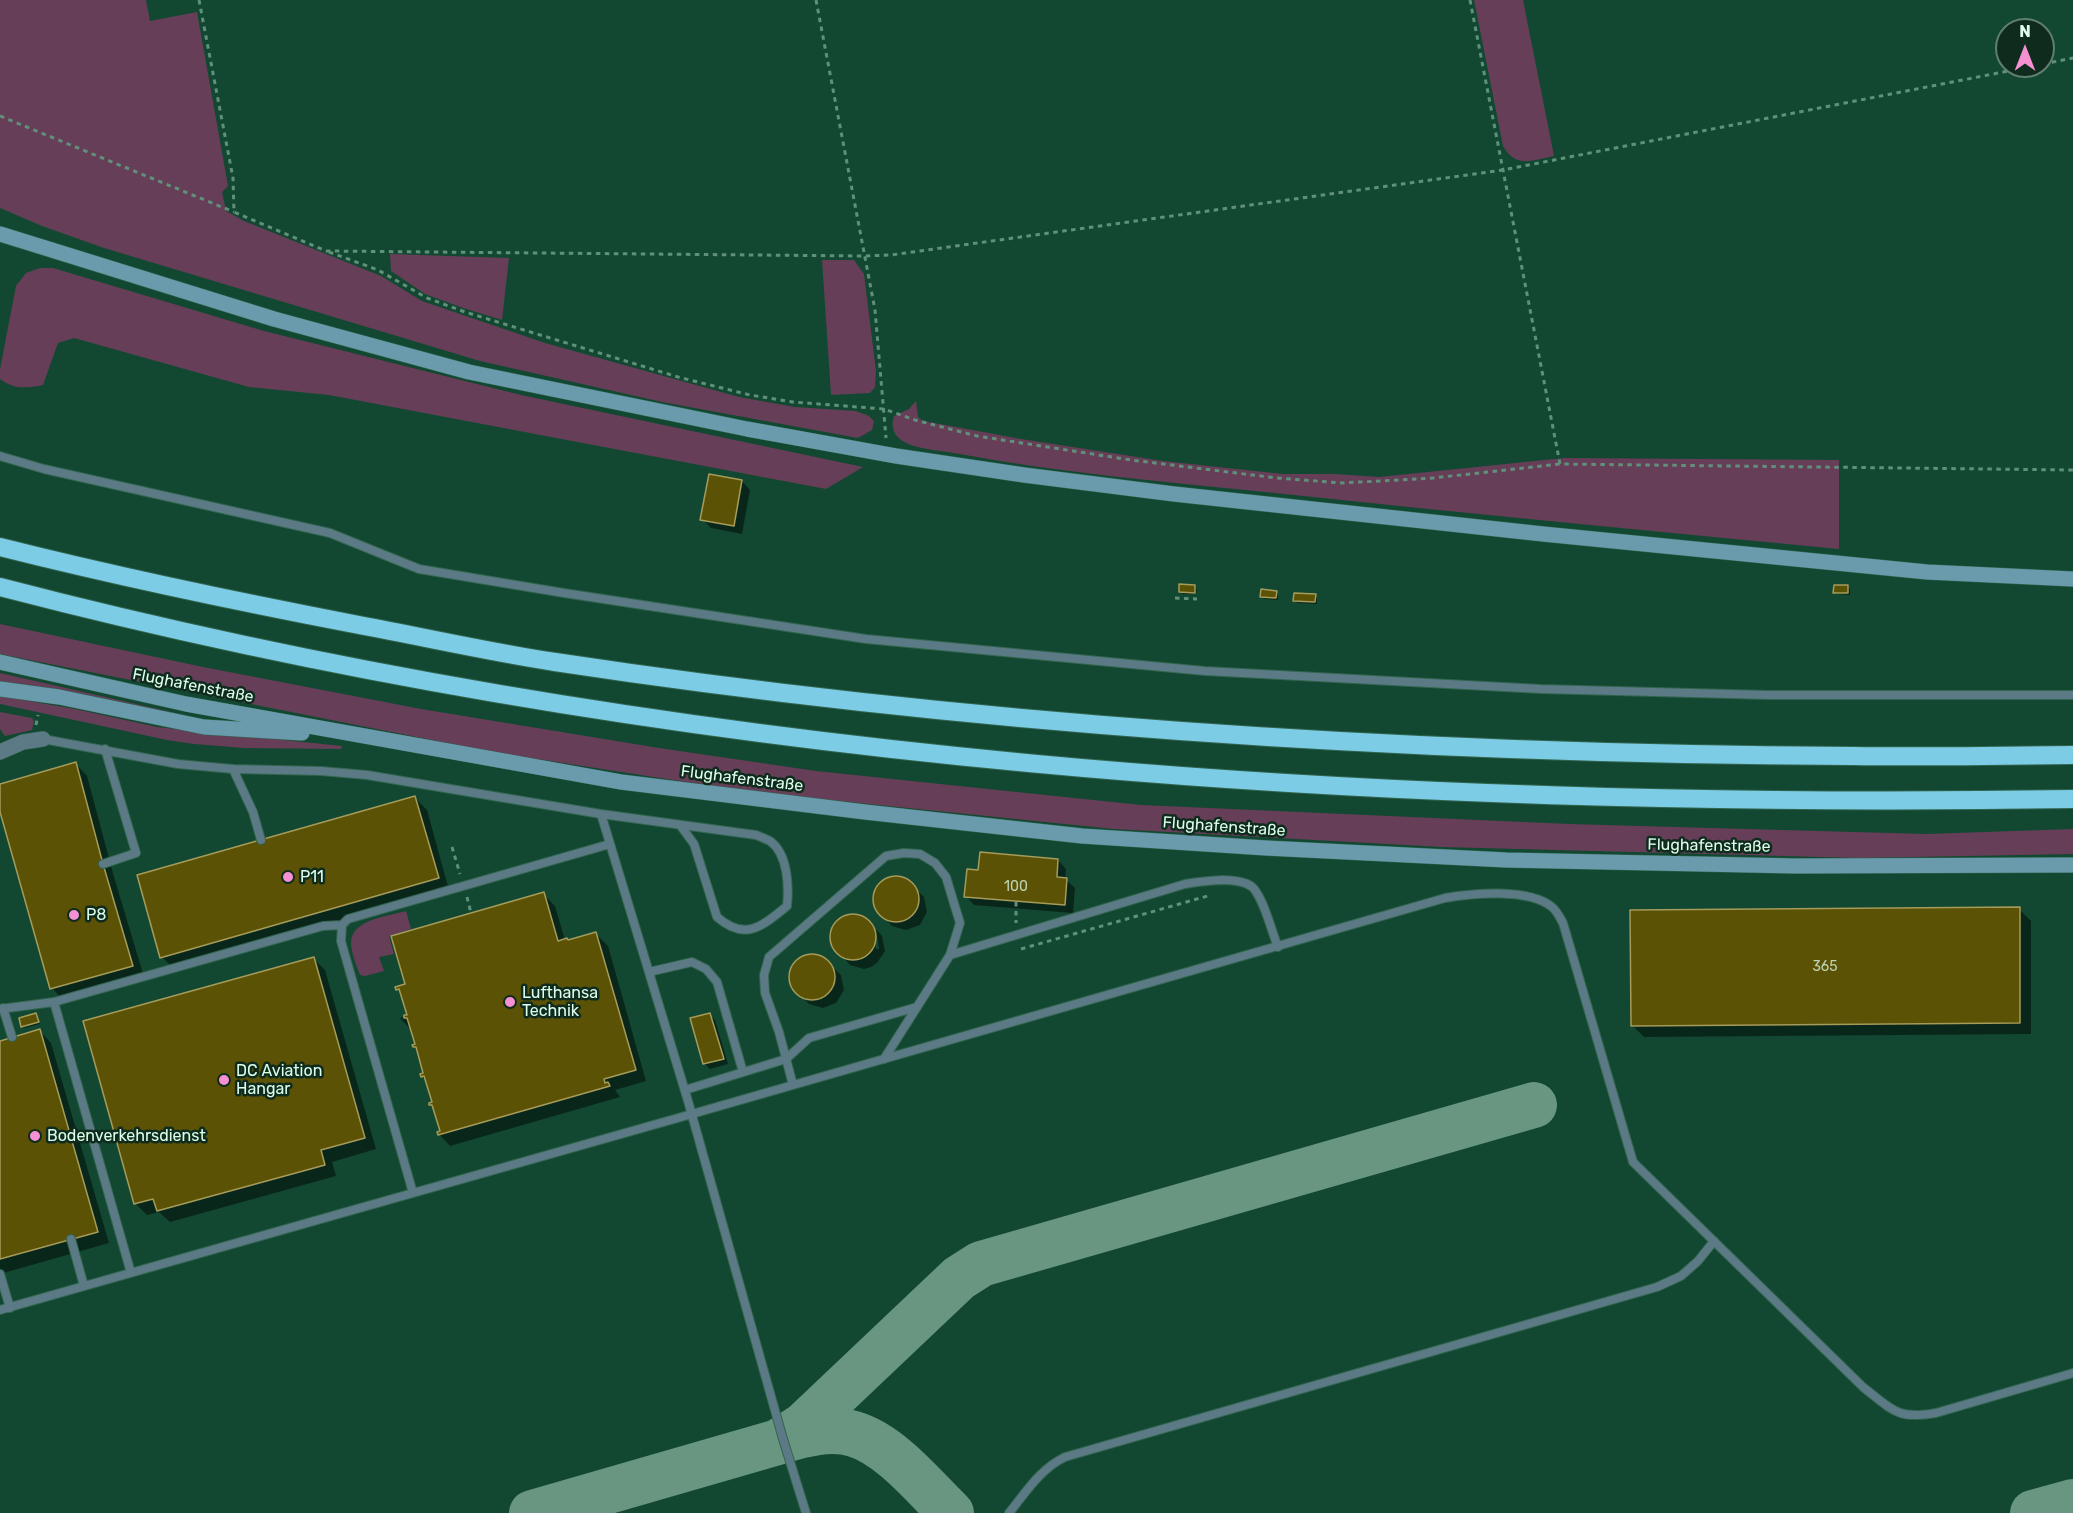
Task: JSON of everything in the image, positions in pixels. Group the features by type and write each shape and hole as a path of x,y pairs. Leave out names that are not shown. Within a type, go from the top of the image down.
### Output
{"highway":[{"path":"0,547 170,587 549,661 774,693 1017,717 1348,741 1551,750 1853,756 2073,755"},
{"path":"0,588 143,623 325,663 576,707 833,743 1109,770 1406,789 1744,799 1947,801 2073,799"}],"main road":[{"path":"1,239 274,319 470,372 747,429 887,454 1024,475 1174,494 1531,533 1927,572 2073,579"},
{"name":"Flughafenstraße","path":"0,662 186,704 621,782 1082,836 1506,860 1796,866 2073,865"},
{"name":"Flughafenstraße","path":"0,688 204,727 380,739"}],"street":[{"path":"0,751 23,742 43,739"}],"lane":[{"path":"0,456 44,469 330,533 419,569 564,594 866,639 1205,671 1541,689 1768,694 2073,695"},
{"path":"43,739 178,764 367,775 601,814 680,825 756,836 770,841 778,850 785,866 789,891 787,906 768,922 752,929 738,930 726,925 717,917 694,844 680,825"},
{"path":"103,864 136,853 105,749"},
{"path":"233,769 253,812 261,840"},
{"path":"601,814 685,1090 783,1440 806,1513"},
{"path":"413,1193 341,941 342,925 348,919 610,844"},
{"path":"793,1085 779,1032 765,993 764,975 770,957 886,856 904,853 920,854 935,862 946,877 960,922 950,956 884,1059"},
{"path":"950,956 1185,884 1210,880 1239,882 1251,886 1259,895 1278,947"},
{"path":"0,1310 1445,898 1464,895 1515,894 1539,900 1553,908 1563,923 1633,1162 1864,1388 1900,1415 1915,1417 2073,1373"},
{"path":"12,1037 2,1009 54,1002 322,926 342,925"},
{"path":"649,972 674,964 692,962 706,969 717,982 743,1072"},
{"path":"54,1002 131,1273"},
{"path":"685,1090 786,1059 809,1038 917,1007"},
{"path":"71,1239 84,1286"},
{"path":"1009,1513 1041,1473 1065,1457 1657,1287 1681,1276 1698,1261 1714,1241"},
{"path":"0,1274 10,1308"}],"path":[{"path":"199,0 233,178 234,212"},
{"path":"816,0 875,310 887,454"},
{"path":"1470,0 1560,465"},
{"path":"2055,62 2073,58"},
{"path":"326,251 891,255 1503,170 1995,74"},
{"path":"0,116 326,251 378,270 427,298 446,305 678,376 750,395 793,402 884,409 915,420 977,436 1119,459 1288,479 1342,483 1433,478 1560,465 2073,470"},
{"path":"1175,598 1197,599"},
{"path":"452,848 459,873"},
{"path":"1014,951 1214,894"}],"shaded area":[{"path":"0,0 146,0 150,21 197,12 228,186 222,192 226,211 244,221 381,276 422,301 545,343 739,397 795,407 856,411 869,416 874,421 872,430 858,438 662,402 480,361 104,248 0,208"},
{"path":"1474,0 1523,0 1554,156 1532,161 1519,160 1508,153 1503,146"},
{"path":"390,254 509,258 502,320 425,294 391,271"},
{"path":"822,260 854,260 864,274 876,371 875,387 870,393 831,395"},
{"path":"40,268 53,268 264,331 521,395 863,467 826,489 329,395 249,387 74,338 58,343 43,385 16,387 0,379 0,369 16,286 26,273"},
{"path":"916,401 918,417 923,421 1163,461 1283,474 1379,477 1564,458 1839,460 1839,549 1154,481 994,460 923,448 903,441 896,435 893,427 894,416 909,409"},
{"path":"0,624 203,667 421,709 816,771 1141,805 1569,824 1926,834 2073,829 2073,854 1860,858 1442,847 1114,829 751,792 492,752 0,654"},
{"path":"0,673 180,714 180,718 0,684"},
{"path":"0,696 157,727 342,746 341,749 244,748 194,744 0,704"},
{"path":"0,712 32,718 34,721 32,730 5,736 0,729"},
{"path":"406,911 411,929 389,936 394,954 379,957 384,971 365,976 360,975 352,950 353,934 364,923"}],"building":[{"path":"709,474 742,480 734,526 700,520"},
{"path":"1179,584 1195,585 1195,593 1179,592"},
{"path":"1834,585 1848,585 1848,593 1833,593"},
{"path":"1261,589 1277,591 1276,598 1260,597"},
{"path":"1294,593 1316,594 1315,602 1293,601"},
{"name":"P8","path":"76,762 133,966 50,989 0,812 0,784"},
{"name":"P11","path":"415,796 439,878 160,958 137,875"},
{"path":"980,852 1058,859 1057,877 1067,878 1065,905 964,897 967,869 978,870"},
{"path":"896,876 905,877 912,883 918,890 918,908 912,915 905,921 896,922 887,921 880,915 874,908 873,899 874,890 880,883 887,877"},
{"name":"Lufthansa Technik","path":"544,892 558,941 596,932 636,1070 604,1079 605,1083 608,1082 610,1086 438,1135 437,1132 440,1131 432,1105 429,1105 432,1102 424,1076 421,1077 420,1074 423,1073 416,1047 412,1045 415,1044 407,1018 404,1018 404,1015 407,1015 399,989 396,990 395,987 405,984 391,936"},
{"path":"2020,907 2020,1023 1631,1026 1630,910"},
{"path":"853,914 862,915 869,921 875,928 875,946 869,953 862,959 853,960 844,959 837,953 831,946 830,937 831,928 837,921 844,915"},
{"path":"812,954 821,955 828,961 834,968 834,986 828,993 821,999 812,1000 803,999 796,993 790,986 789,977 790,968 796,961 803,955"},
{"name":"DC Aviation Hangar","path":"314,957 365,1138 321,1150 325,1165 157,1211 153,1199 134,1204 83,1021"},
{"path":"36,1013 39,1022 21,1027 19,1018"},
{"path":"710,1013 724,1059 703,1064 690,1018"},
{"name":"Bodenverkehrsdienst","path":"40,1029 98,1232 0,1259 0,1041"}],"taxiway":[{"path":"532,1513 778,1442 804,1425 959,1278 981,1264 1534,1105"},
{"path":"781,1441 827,1431 845,1432 868,1439 894,1457 951,1513"},
{"path":"2033,1513 2073,1502"}],"place":[{"name":"P11","path":"288,877"},
{"name":"P8","path":"74,915"},
{"name":"Lufthansa Technik","path":"510,1002"},
{"name":"DC Aviation Hangar","path":"224,1080"},
{"name":"Bodenverkehrsdienst","path":"35,1136"}]}
